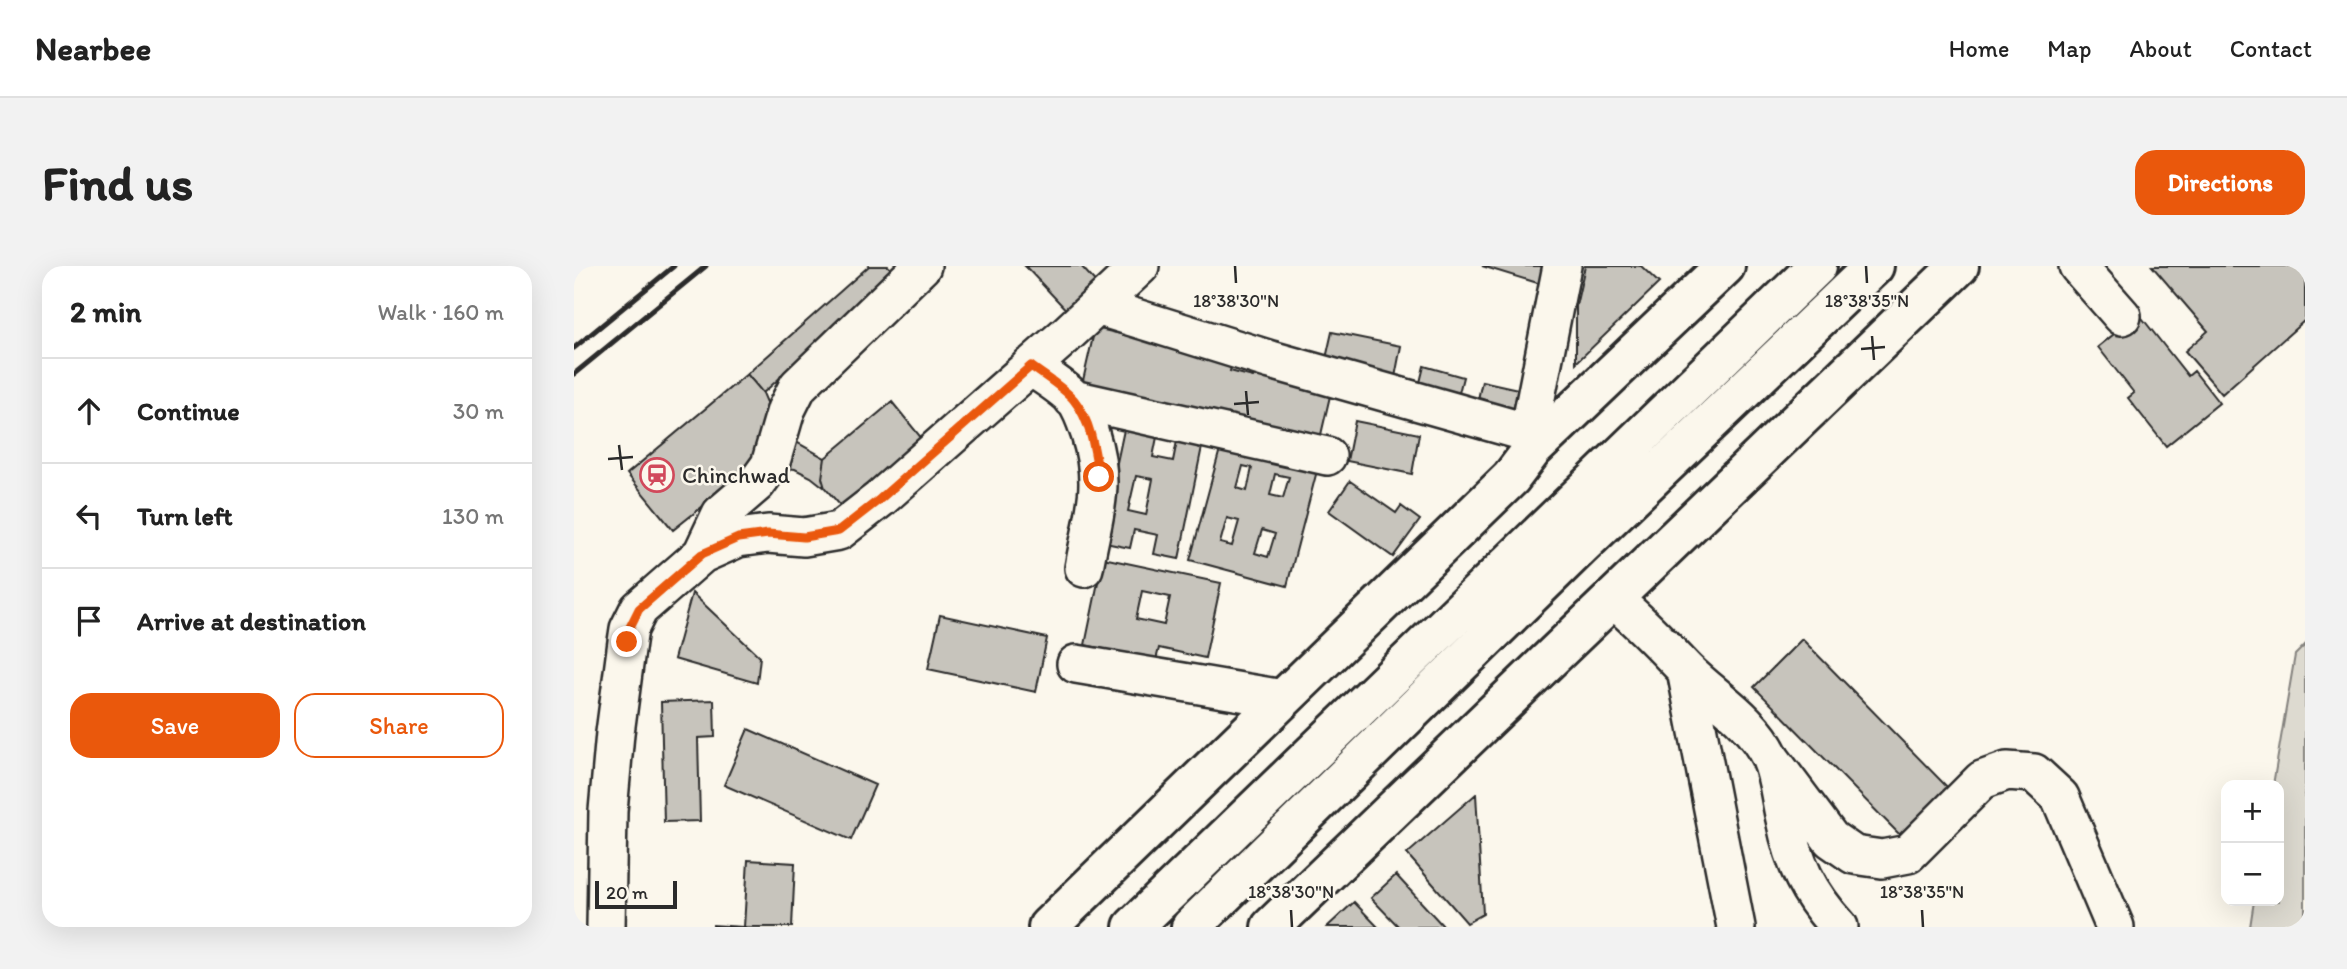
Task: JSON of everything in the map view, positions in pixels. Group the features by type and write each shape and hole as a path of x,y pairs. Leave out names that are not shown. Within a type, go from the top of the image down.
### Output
{"main road":[{"path":"1048,927 1511,478 1530,442 1725,266"},
{"path":"1133,927 1817,266"},
{"path":"1191,927 1580,547 1874,266"},
{"path":"1271,927 1959,266"}],"street":[{"path":"702,554 721,514 757,483 770,465 786,410 798,386 922,266"},
{"path":"606,927 608,811 615,733 629,629 639,609 702,554 738,538 768,534 804,537 839,531 880,499 1140,266"},
{"path":"1097,306 1530,442 1562,266"},
{"path":"2081,267 2122,316"},
{"path":"1031,366 1073,399 1085,419 1095,451 1099,477 1098,503 1084,568"},
{"path":"1073,399 1327,456"},
{"path":"1613,599 1650,631 1686,670 1742,718 1757,734 1771,760 1831,839 1854,855 1882,859 1908,855 1982,780 2007,771 2034,773 2060,797 2115,927"},
{"path":"1076,664 1283,699"},
{"path":"1686,670 1736,927"},
{"path":"1771,760 1794,856 1805,884 1827,920"}],"shaded area":[{"path":"2305,645 2305,927 2250,927 2253,906 2284,906 2284,780 2274,780 2295,655"}],"building":[{"path":"869,266 888,266 896,274 763,393 747,374"},
{"path":"1025,266 1081,266 1101,288 1072,316"},
{"path":"1482,266 1550,266 1544,285"},
{"path":"1585,266 1641,266 1659,283 1576,363 1576,306"},
{"path":"2152,266 2305,266 2305,320 2222,394 2185,351 2208,331"},
{"path":"2139,314 2188,376 2194,371 2219,403 2166,446 2128,398 2134,393 2098,347"},
{"path":"1095,328 1233,360 1230,371 1253,377 1256,365 1333,383 1320,439 1082,385"},
{"path":"1332,332 1401,346 1395,377 1325,363"},
{"path":"1424,366 1463,377 1455,409 1416,399"},
{"path":"747,374 763,393 769,407 758,459 747,471 673,530 627,474"},
{"path":"1482,381 1518,389 1511,421 1475,413"},
{"path":"892,402 928,446 847,513 825,488 822,478 825,458"},
{"path":"770,420 796,442 825,458 822,478 825,488 795,469 778,467"},
{"path":"1355,421 1419,434 1412,474 1347,461"},
{"path":"1125,425 1158,432 1153,457 1173,461 1178,436 1203,442 1179,559 1154,554 1158,535 1134,530 1130,548 1100,542","holes":["1136,476 1153,479 1146,515 1128,511"]},
{"path":"1223,438 1319,463 1287,586 1190,560","holes":["1243,466 1252,468 1247,491 1237,488","1275,474 1289,477 1283,498 1270,495","1227,518 1239,521 1232,546 1220,543","1262,530 1275,534 1268,557 1255,553"]},
{"path":"1350,481 1396,513 1401,506 1420,520 1393,557 1329,511"},
{"path":"1103,558 1221,583 1205,658 1159,648 1156,660 1085,645","holes":["1142,591 1170,597 1164,625 1136,619"]},
{"path":"692,593 760,657 757,683 674,659"},
{"path":"940,615 1047,638 1036,692 928,669"},
{"path":"1802,639 1953,793 1905,840 1754,687"},
{"path":"714,700 715,737 698,738 700,821 664,822 661,702"},
{"path":"748,729 875,785 851,840 724,785"},
{"path":"1476,794 1483,914 1467,923 1407,854"},
{"path":"748,860 795,863 792,927 744,927"},
{"path":"1396,875 1444,927 1399,927 1371,898"},
{"path":"1354,902 1378,927 1327,927"},
{"path":"713,925 744,927 713,927"}],"railway":[{"path":"574,348 674,266"},
{"path":"574,374 706,266"}],"place":[{"name":"Chinchwad","path":"657,475"}],"route":[{"path":"627,642 629,629 639,609 702,554 738,538 768,534 804,537 839,531 880,499 1031,366 1073,399 1085,419 1095,451 1099,477"}]}
